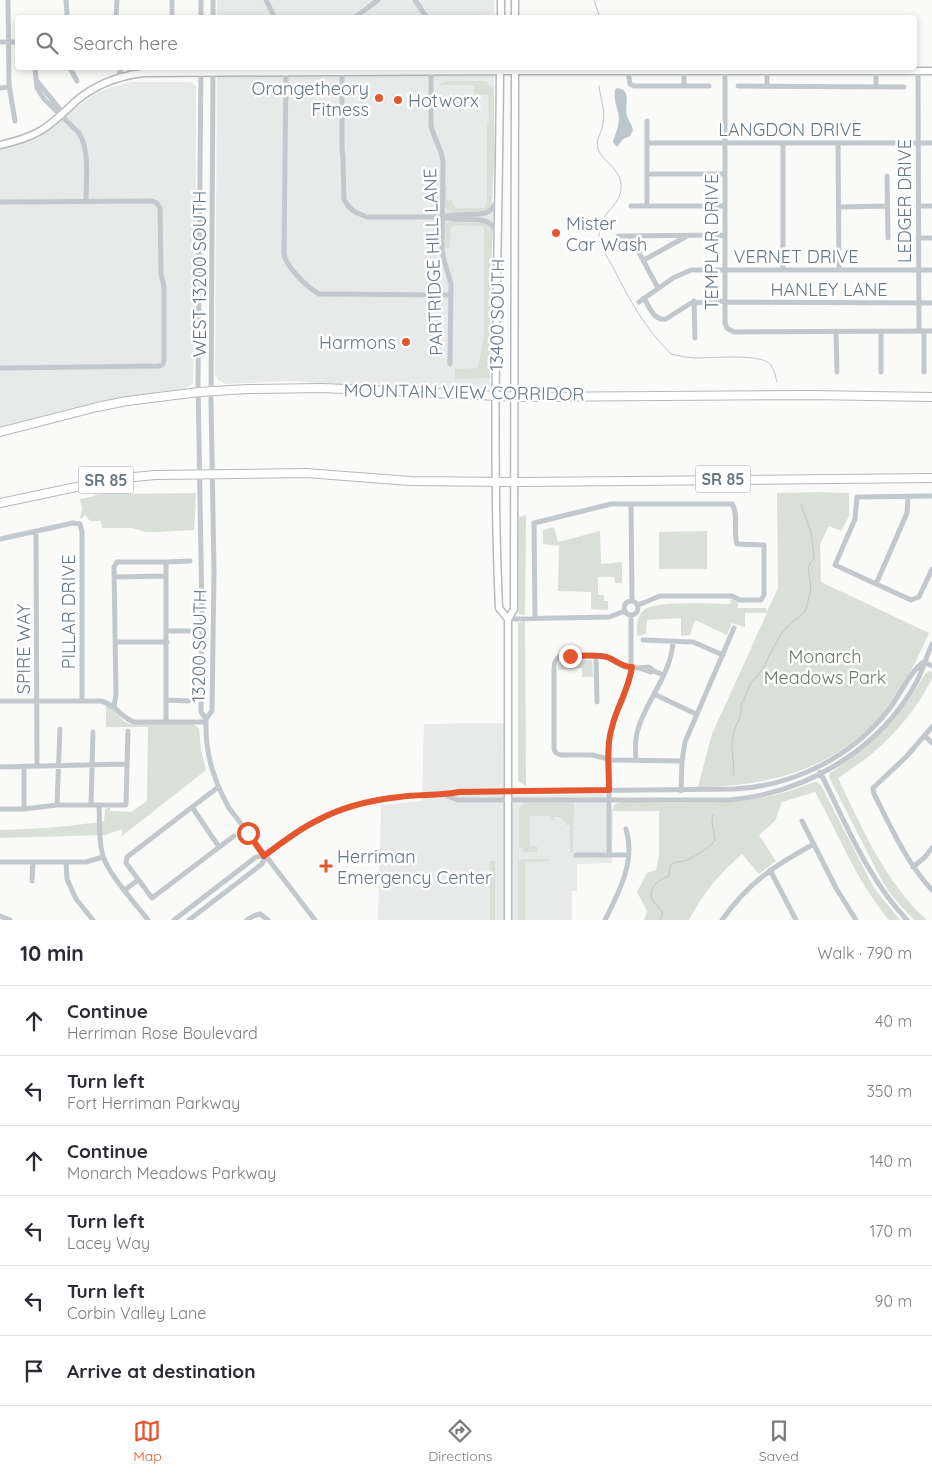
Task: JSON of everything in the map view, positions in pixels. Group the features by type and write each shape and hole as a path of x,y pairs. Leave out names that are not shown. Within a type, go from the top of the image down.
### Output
{"highway":[{"name":"MOUNTAIN VIEW CORRIDOR","path":"0,432 112,404 144,398 199,392 271,388 514,396 828,395 932,397"},
{"name":"SR 85","path":"0,504 114,478 155,475 306,473 410,481 495,482 932,478"}],"main road":[{"path":"501,0 501,15"},
{"path":"515,0 515,15"},
{"path":"0,146 35,134 87,93 102,84 136,74 201,70 342,70"},
{"name":"13400 SOUTH","path":"500,70 500,196 496,306 495,482 500,608 508,619"},
{"name":"13400 SOUTH","path":"508,920 508,619 514,609 515,70"},
{"path":"572,70 932,71"}],"street":[{"path":"8,0 9,87 15,121"},
{"path":"66,0 66,14"},
{"path":"116,15 117,0"},
{"path":"172,0 172,15"},
{"path":"201,0 201,15"},
{"path":"213,0 213,15"},
{"path":"266,0 274,15"},
{"path":"358,15 378,0"},
{"path":"415,0 426,15"},
{"path":"0,42 15,42"},
{"path":"35,70 38,90 52,109 79,133 84,144 86,201"},
{"path":"71,70 77,81"},
{"path":"118,78 120,70"},
{"path":"131,70 136,74"},
{"path":"200,475 201,70"},
{"name":"WEST 13200 SOUTH","path":"213,70 213,475"},
{"path":"286,70 284,254 288,264 319,294 451,295"},
{"path":"342,70 343,193 348,206 355,212 366,216 442,217 450,220 489,221 494,225 499,236"},
{"name":"PARTRIDGE HILL LANE","path":"430,70 432,132 440,148 443,162 443,257 450,281 451,295 450,364"},
{"path":"628,71 630,84 634,86 709,86"},
{"path":"684,71 684,86"},
{"name":"TEMPLAR DRIVE","path":"725,71 725,323 728,328 732,331 932,331"},
{"path":"767,71 767,86"},
{"path":"876,71 876,86"},
{"name":"LEDGER DRIVE","path":"918,71 918,303 924,372"},
{"path":"738,86 904,87"},
{"path":"0,88 9,87"},
{"path":"647,121 647,206"},
{"name":"LANGDON DRIVE","path":"647,143 932,143"},
{"path":"783,143 783,269"},
{"path":"838,143 839,269"},
{"path":"647,174 725,174"},
{"path":"887,176 888,238"},
{"path":"442,217 450,214 485,213 492,208 500,196"},
{"path":"0,202 152,201 157,203 159,206 161,274 164,287 164,363 159,366 0,368"},
{"path":"631,206 725,206"},
{"path":"839,206 887,206"},
{"path":"918,206 932,206"},
{"path":"618,236 725,235"},
{"path":"630,236 658,288"},
{"path":"644,260 687,236"},
{"path":"918,238 932,238"},
{"name":"VERNET DRIVE","path":"642,300 685,272 697,270 932,270"},
{"name":"HANLEY LANE","path":"642,300 656,318 662,320 685,305 694,302 932,303"},
{"path":"694,302 694,338"},
{"path":"836,331 837,372"},
{"path":"881,331 881,372"},
{"name":"13200 SOUTH","path":"200,475 200,712 206,720 212,711 213,475"},
{"path":"932,496 857,497 855,519 836,565 911,600 919,597 932,570"},
{"path":"876,584 907,513 908,497"},
{"path":"535,618 534,523 611,504 732,504 735,508 735,538 737,544 764,545 764,595 761,600 740,600 732,596 660,596 638,605"},
{"path":"631,504 632,601"},
{"name":"PILLAR DRIVE","path":"36,532 73,523 80,524 82,532 82,701"},
{"path":"0,539 36,532"},
{"name":"SPIRE WAY","path":"36,532 37,765"},
{"path":"114,706 116,695 114,567 116,562 190,561"},
{"path":"166,562 166,722"},
{"path":"114,577 166,576"},
{"path":"625,611 625,603 632,601 638,605"},
{"path":"631,615 637,612 638,605"},
{"path":"508,619 609,617 625,611"},
{"path":"625,611 631,615"},
{"path":"609,854 609,740 611,728 628,687 632,667 631,615"},
{"path":"681,791 685,742 734,628"},
{"path":"167,631 189,631"},
{"path":"643,640 693,642 723,655"},
{"path":"636,760 636,736 639,726 671,659 672,641"},
{"path":"115,642 167,642"},
{"path":"174,920 256,857 264,856 318,820 346,808 390,798 445,795 459,792 508,792 730,800 766,794 820,774 856,753 890,721 916,684 932,644"},
{"path":"201,656 212,656"},
{"path":"663,675 654,671 650,672 639,668 624,667 608,658 560,656 554,663 555,751 561,755 592,754 608,759 682,761"},
{"path":"596,656 596,702"},
{"path":"445,795 458,800 508,800 734,789 758,787 787,779 817,767 851,747 883,717 899,698 918,666 924,662"},
{"path":"924,662 932,666"},
{"path":"654,694 696,714"},
{"path":"166,700 189,701"},
{"path":"0,701 101,701 114,706 126,719 134,722 206,720 208,756 218,788 229,808 314,920"},
{"path":"932,727 906,757 873,788 874,794 900,844 913,866 932,890"},
{"path":"57,805 60,729"},
{"path":"0,809 24,809 57,805 126,805 128,731"},
{"path":"91,805 94,732"},
{"path":"925,736 932,743"},
{"path":"0,767 126,764"},
{"path":"24,766 24,809"},
{"path":"817,767 874,877 885,894 907,920"},
{"path":"218,788 127,857 126,863 152,898 234,836"},
{"path":"99,806 100,840 103,857 108,868 148,920"},
{"path":"192,807 219,847"},
{"path":"802,821 841,897 856,920"},
{"path":"605,920 627,872 628,842 626,829"},
{"path":"722,920 743,893 770,870 782,861 814,844"},
{"path":"913,866 925,857 932,848"},
{"path":"576,855 628,855"},
{"path":"190,920 262,864 264,856"},
{"path":"0,862 86,862 103,857"},
{"path":"32,881 33,862"},
{"path":"66,862 66,879 76,899 93,920"},
{"path":"770,870 795,918 788,920"},
{"path":"125,890 138,880"},
{"path":"248,920 260,914 268,920"},
{"path":"0,916 10,920"}],"shaded area":[{"path":"217,0 494,0 494,15 217,15"},
{"path":"217,70 494,70 495,158 492,202 494,211 490,295 490,384 482,390 295,381 226,384 218,380 215,374"},
{"path":"131,82 190,82 196,86 196,265 193,383 185,389 123,397 0,427 0,150 14,147 39,137 95,94"},
{"path":"617,88 625,92 627,98 626,111 633,130 630,136 623,139 617,147 613,142 619,121 615,97 615,90"},
{"path":"504,723 503,796 604,794 608,806 613,811 612,863 577,864 577,891 572,891 572,920 378,920 381,805 422,801 424,724"}],"green space":[{"path":"445,81 483,81 487,82 494,89 492,194 487,194 488,95 474,94 474,85 438,85"},
{"path":"447,186 446,200 452,200 456,208 484,208 487,203 487,195 492,195 490,206 483,212 450,212 445,208 445,187"},
{"path":"448,222 486,223 489,225 488,236 490,224 493,229 490,261 490,378 455,379 455,369 478,368 484,336 484,229 483,226 454,225 451,228 450,247 447,249 445,248 445,225"},
{"path":"196,493 194,530 146,532 132,528 102,528 101,521 90,521 85,515 81,519 80,517 82,509 80,499 95,495"},
{"name":"Monarch Meadows Park","path":"777,493 849,493 849,516 841,531 829,526 820,544 821,582 929,633 909,674 895,697 877,720 856,739 833,755 809,767 783,776 727,786 698,787 712,734 767,613 745,613 745,627 732,623 727,635 695,620 690,635 681,636 681,618 647,620 646,634 637,636 638,619 644,610 659,605 685,603 730,604 731,599 738,602 738,608 766,608 767,612 778,588"},
{"path":"526,515 525,615 519,614 519,517"},
{"path":"554,527 558,542 600,531 601,564 622,562 622,583 615,583 614,577 598,577 598,595 604,595 604,601 608,601 608,610 591,609 591,592 558,591 559,546 543,544 543,530"},
{"path":"707,531 707,569 659,569 659,532"},
{"path":"525,620 526,786 518,781 518,623"},
{"path":"562,660 592,660 593,677 582,677 582,668 558,670 558,663"},
{"path":"929,671 932,672 932,679 919,702 902,723 874,752 838,778 866,835 887,872 912,905 927,920 914,920 891,895 881,879 829,777 830,773 884,730 905,705 925,674"},
{"path":"106,705 130,724 194,724 199,729 201,750 206,770 122,836 122,829 105,835 0,838 0,830 78,825 104,821 107,808 110,808 110,811 131,812 147,801 148,727 106,727"},
{"path":"814,782 821,785 874,888 900,920 889,920 867,890 815,792 782,802 775,821 759,835 776,861 759,874 742,854 712,884 689,920 644,920 647,911 637,892 647,873 656,870 659,857 659,811 612,811 615,804 635,802 728,802 761,798"},
{"path":"525,803 574,803 573,852 570,853 570,825 566,825 562,817 554,817 554,820 551,820 550,816 530,816 530,846 537,846 537,852 522,852 524,847 519,849 519,808"},
{"path":"521,859 551,859 550,861 525,862 525,920 518,920 518,861"},
{"path":"490,861 495,861 495,920 490,920"}],"waterway":[{"path":"594,0 599,15"},
{"path":"599,86 604,118 597,142 598,149 603,158 617,173 621,183 619,197 602,221 599,233 605,254 632,303 653,334 671,354 694,358 743,357 761,360 771,366 777,382"},
{"path":"733,775 732,740 740,717 741,704 751,682 763,668 782,632 806,610 811,588 808,567 814,558 811,532 801,505"},
{"path":"660,920 663,914 651,897 652,889 661,879 669,876 670,865 687,860 713,843 715,840 712,822 713,814"}],"place":[{"name":"Orangetheory Fitness","path":"379,98"},
{"name":"Hotworx","path":"398,100"},
{"name":"Mister Car Wash","path":"556,233"},
{"name":"Harmons","path":"406,342"},
{"name":"Herriman Emergency Center","path":"326,866"}],"route":[{"path":"248,833 264,856 318,820 346,808 390,798 445,795 459,792 609,790 608,759 611,728 628,687 632,667 624,667 602,656 570,656"}]}
